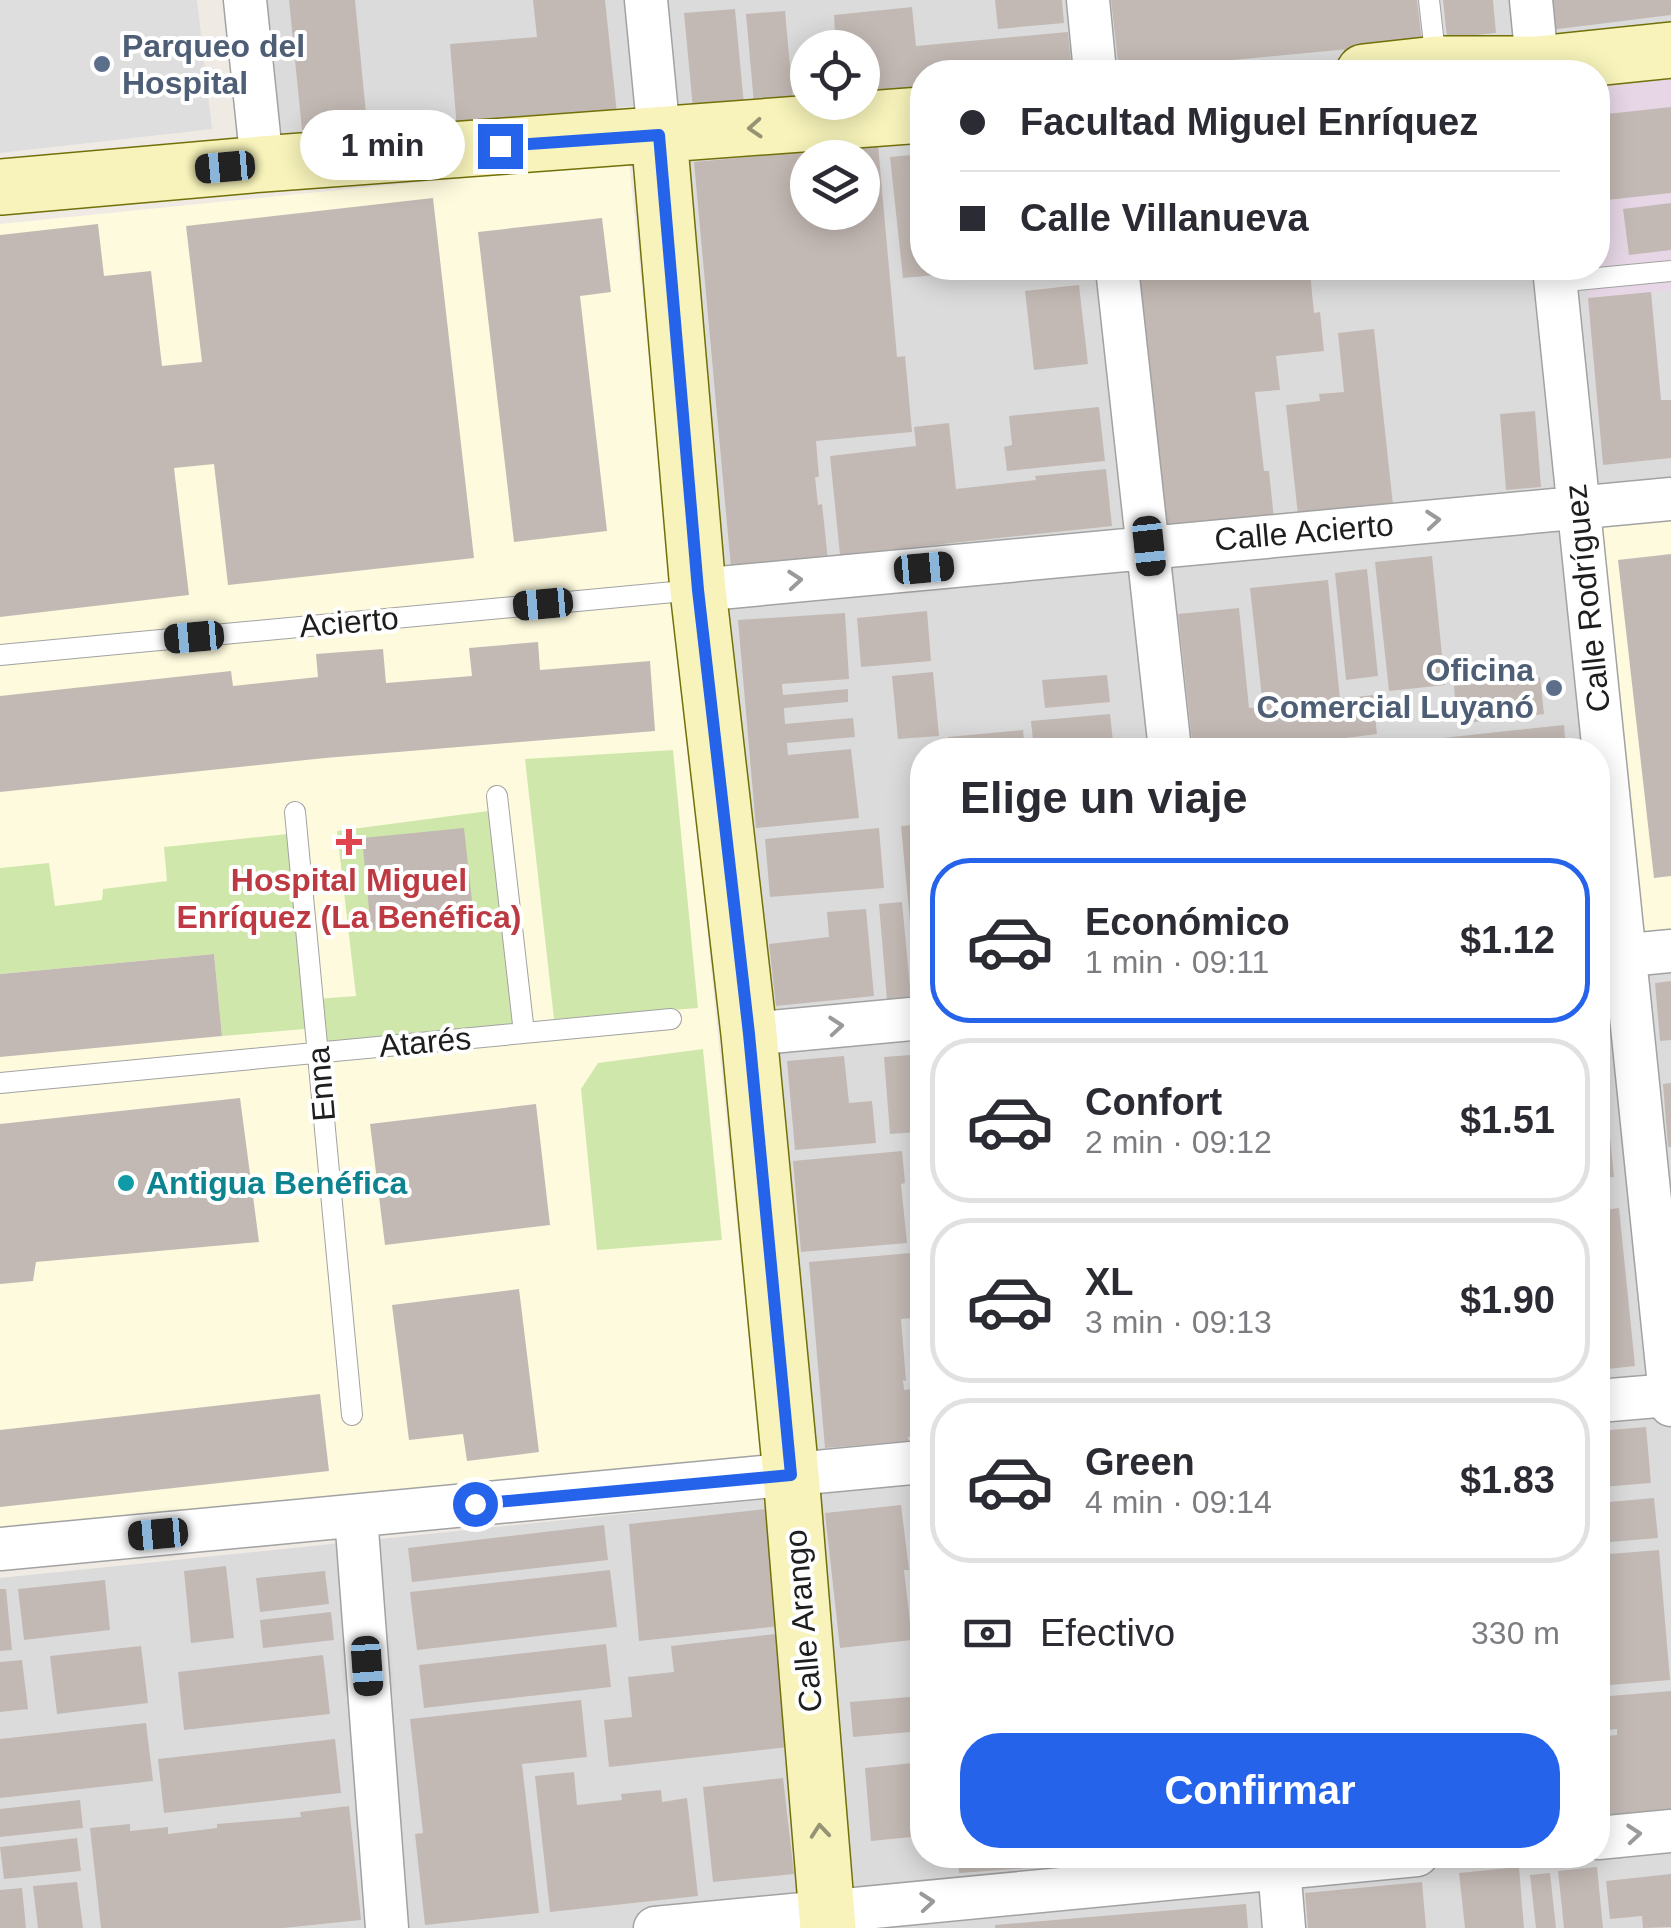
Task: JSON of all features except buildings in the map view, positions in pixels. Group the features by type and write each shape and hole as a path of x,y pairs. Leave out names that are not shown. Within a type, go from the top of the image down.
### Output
{"street":[{"path":"245,0 262,164"},
{"name":"Calle Arango","path":"646,0 698,590 749,1034 791,1475 827,1920"},
{"path":"1088,0 1094,60"},
{"path":"1531,0 1536,60"},
{"path":"1597,60 1671,50"},
{"path":"0,187 910,117"},
{"path":"1118,280 1169,738"},
{"name":"Calle Rodríguez","path":"1555,280 1594,738"},
{"name":"Calle Acierto","path":"698,590 1671,499"},
{"path":"1611,956 1671,951"},
{"name":"Calle Rodríguez","path":"1611,956 1671,1406"},
{"path":"749,1034 910,1019"},
{"path":"1610,1400 1670,1395"},
{"path":"0,1549 910,1463"},
{"path":"356,1516 387,1928"},
{"path":"1610,1837 1671,1831"},
{"path":"655,1928 827,1920 1231,1868"},
{"path":"1279,1868 1284,1928"}],"lane":[{"path":"1429,0 1436,60"},
{"path":"1610,273 1671,270"},
{"name":"Acierto","path":"0,655 698,590"},
{"path":"497,796 524,1033"},
{"name":"Enna","path":"295,812 352,1414"},
{"name":"Atarés","path":"0,1083 670,1019"}],"shaded area":[{"name":"Parqueo del Hospital","path":"0,0 197,0 212,129 0,153"},
{"path":"267,0 1671,0 1671,1928 0,1928 0,1578 808,1495 675,102 280,142"},
{"path":"1671,73 1671,458 1603,465 1586,280 1610,280 1610,79"},
{"name":"Hospital Miguel Enríquez (La Benéfica)","path":"629,161 761,1459 0,1536 0,224"},
{"path":"1671,290 1671,400 1661,400 1651,292"},
{"path":"1671,520 1671,934 1637,937 1599,526"}],"green space":[{"path":"673,750 698,1008 554,1019 525,759"},
{"path":"496,810 519,1028 321,1048 316,999 356,996 337,831"},
{"path":"288,834 305,1029 222,1036 214,954 0,974 0,868 49,863 55,906 102,900 103,889 167,881 164,847"},
{"path":"703,1049 722,1240 597,1250 581,1089 598,1063"}],"place":[{"name":"Parqueo del Hospital","path":"102,64"},
{"name":"Oficina Comercial Luyanó","path":"1554,688"},
{"name":"Hospital Miguel Enríquez (La Benéfica)","path":"349,842"},
{"name":"Antigua Benéfica","path":"126,1183"}],"route":[{"path":"475,1504 791,1475 749,1034 698,590 659,135 500,146"}]}
